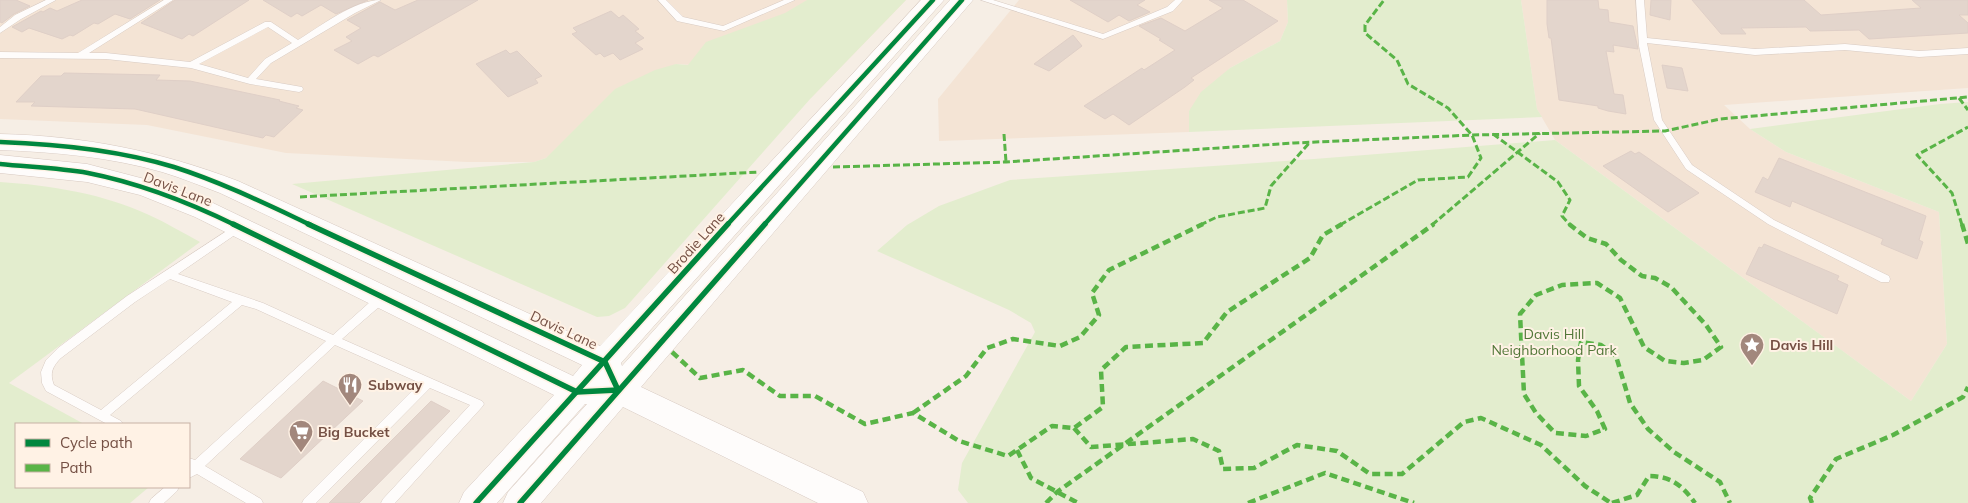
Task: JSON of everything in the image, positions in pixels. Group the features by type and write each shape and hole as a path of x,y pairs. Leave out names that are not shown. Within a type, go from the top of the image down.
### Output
{"main road":[{"name":"Brodie Lane","path":"476,503 605,362 774,172 933,0"},
{"path":"520,503 962,0"},
{"name":"Davis Lane","path":"0,142 75,146 132,156 183,170 229,187 605,362 618,390"},
{"name":"Davis Lane","path":"0,164 87,173 147,188 204,210 577,392 618,390 832,499"},
{"path":"239,227 247,224 274,223 342,255 402,268"}],"lane":[{"path":"0,31 18,17 52,0"},
{"path":"79,56 169,0"},
{"path":"250,80 268,61 352,11 377,0"},
{"path":"662,0 680,19 724,29 791,0"},
{"path":"985,0 1103,37 1170,9 1179,0"},
{"path":"1640,0 1643,40 1658,120 1689,167 1771,222 1885,279"},
{"path":"191,65 268,24 298,43"},
{"path":"1643,40 1755,52 1844,47 1919,54 1968,51"},
{"path":"0,55 106,56 191,65 250,80 299,89"},
{"path":"115,423 50,388 45,381 46,371 51,360 131,299 239,227"},
{"path":"169,275 259,306 478,404 387,503"},
{"path":"257,503 191,468 383,297"},
{"path":"101,416 242,300"},
{"path":"308,503 428,382"},
{"path":"155,503 172,488"}],"shaded area":[{"path":"0,0 906,0 811,98 728,67 676,64 546,158 534,162 467,162 286,153 147,125 0,119"},
{"path":"1019,0 1287,0 1288,22 1280,41 1230,68 1189,111 1189,132 939,141 938,99"},
{"path":"1521,0 1968,0 1968,88 1724,105 1750,129 1786,152 1939,212 1947,344 1911,401 1555,140 1537,109"}],"green space":[{"path":"807,0 906,0 811,98 625,308 609,316 597,317 292,184 534,162 546,158 615,89 655,70 676,64 688,65 706,42 785,13"},
{"path":"1287,0 1521,0 1537,109 1542,117 1189,132 1189,111 1201,92 1230,68 1280,41 1288,22"},
{"name":"Davis Hill Neighborhood Park","path":"1968,102 1968,503 968,503 958,490 962,463 1035,332 1031,323 1009,310 877,251 907,225 939,206 1010,180 1555,140 1911,401 1947,344 1939,212 1786,152 1750,129"},
{"path":"0,182 57,188 114,201 156,218 200,242 9,383 82,423 15,423 15,488 148,488 130,503 0,503"}],"building":[{"path":"0,0 16,0 30,6 2,23 0,22"},
{"path":"82,0 160,0 130,19 115,14 98,24 94,23 73,36 70,35 62,39 29,28 22,32 12,27 41,11 43,12 50,8 57,11"},
{"path":"175,0 249,0 193,36 189,34 182,39 141,23"},
{"path":"263,0 368,0 336,14 321,5 302,16 297,13 291,17"},
{"path":"418,0 478,0 378,57 374,55 358,64 334,50 352,41 346,37 361,28 347,20 380,2 395,10"},
{"path":"1070,0 1145,0 1137,5 1150,12 1129,21 1119,15 1108,22"},
{"path":"1209,0 1243,0 1278,21 1191,78 1194,80 1129,125 1113,114 1105,119 1084,106 1142,68 1144,70 1175,50 1139,26 1161,18 1185,31 1223,8"},
{"path":"1547,0 1598,0 1599,9 1608,10 1609,22 1633,26 1638,49 1613,45 1614,52 1606,51 1614,94 1623,95 1626,114 1608,111 1598,108 1598,106 1559,100 1551,38 1549,38 1547,24"},
{"path":"1651,0 1671,0 1670,20 1650,15"},
{"path":"1692,0 1804,0 1821,15 1921,8 1912,0 1968,0 1968,15 1959,15 1968,23 1968,33 1869,39 1859,30 1810,31 1806,27 1741,28 1746,34 1721,34"},
{"path":"611,11 619,18 623,15 639,29 635,31 644,38 635,43 643,49 620,60 613,53 604,57 600,53 596,55 572,34 577,32 573,28"},
{"path":"1073,35 1082,46 1049,71 1034,64"},
{"path":"506,50 510,54 517,51 542,76 535,79 538,83 508,97 476,64"},
{"path":"1662,65 1682,68 1688,91 1667,88"},
{"path":"64,73 160,75 156,80 190,81 280,100 299,106 296,108 303,110 274,137 266,135 263,138 135,109 31,106 35,102 16,102 41,76 61,76"},
{"path":"1631,151 1635,154 1639,152 1699,193 1668,212 1603,166"},
{"path":"1779,158 1926,216 1919,240 1923,242 1917,259 1881,244 1883,239 1792,201 1790,207 1755,192 1763,177 1768,180"},
{"path":"1764,244 1839,276 1837,280 1848,285 1837,314 1746,274 1759,247 1762,248"},
{"path":"323,381 363,401 281,478 240,459"},
{"path":"431,401 450,411 359,503 329,503"}],"marked path":[{"path":"672,352 700,378 743,370 780,396 815,396 865,424 913,413 959,441 1008,456 1052,426 1074,428 1103,407 1101,370 1126,347 1203,343 1227,312 1310,258 1323,235 1418,180 1468,177 1481,158 1472,135 1448,108 1408,84 1397,60 1365,33 1365,25 1384,0"},
{"path":"833,167 1006,162 1294,143 1472,135 1665,131 1720,119 1968,97"},
{"path":"1959,98 1968,110"},
{"path":"1968,127 1917,155 1952,193 1968,244"},
{"path":"1046,503 1057,492 1422,234 1540,133"},
{"path":"1004,134 1006,162"},
{"path":"1493,134 1558,182 1570,200 1562,216 1566,222 1587,238 1606,244 1621,260 1642,276 1655,278 1671,287 1706,325 1721,347 1703,360 1684,363 1665,361 1644,347 1620,298 1597,283 1562,285 1536,295 1520,314 1524,394 1536,413 1555,433 1586,436 1605,429 1597,411 1579,386 1578,360 1581,342 1601,345 1616,356 1630,403 1648,429 1674,452 1720,482 1730,503"},
{"path":"913,413 966,376 987,348 1013,339 1060,346 1080,337 1099,315 1092,293 1109,270 1217,217 1265,208 1271,186 1310,142"},
{"path":"300,197 759,172"},
{"path":"1812,503 1810,498 1836,459 1893,435 1963,397 1968,387"},
{"path":"1074,428 1091,447 1193,439 1219,451 1223,469 1254,468 1297,445 1337,451 1370,474 1402,474 1464,422 1481,418 1541,445 1585,486 1611,503"},
{"path":"1017,450 1031,478 1078,503"},
{"path":"1248,503 1325,473 1414,503"},
{"path":"1612,503 1637,495 1649,476 1664,477 1676,482 1695,503"}],"cycle path":[{"path":"476,503 933,0"},
{"path":"520,503 962,0"},
{"path":"0,142 59,145 98,150 175,167 229,187 605,362 618,390"},
{"path":"0,164 87,173 147,188 204,210 577,392 618,390"}],"place":[{"name":"Davis Hill","path":"1752,366"},
{"name":"Subway","path":"350,406"},
{"name":"Big Bucket","path":"301,453"}]}
